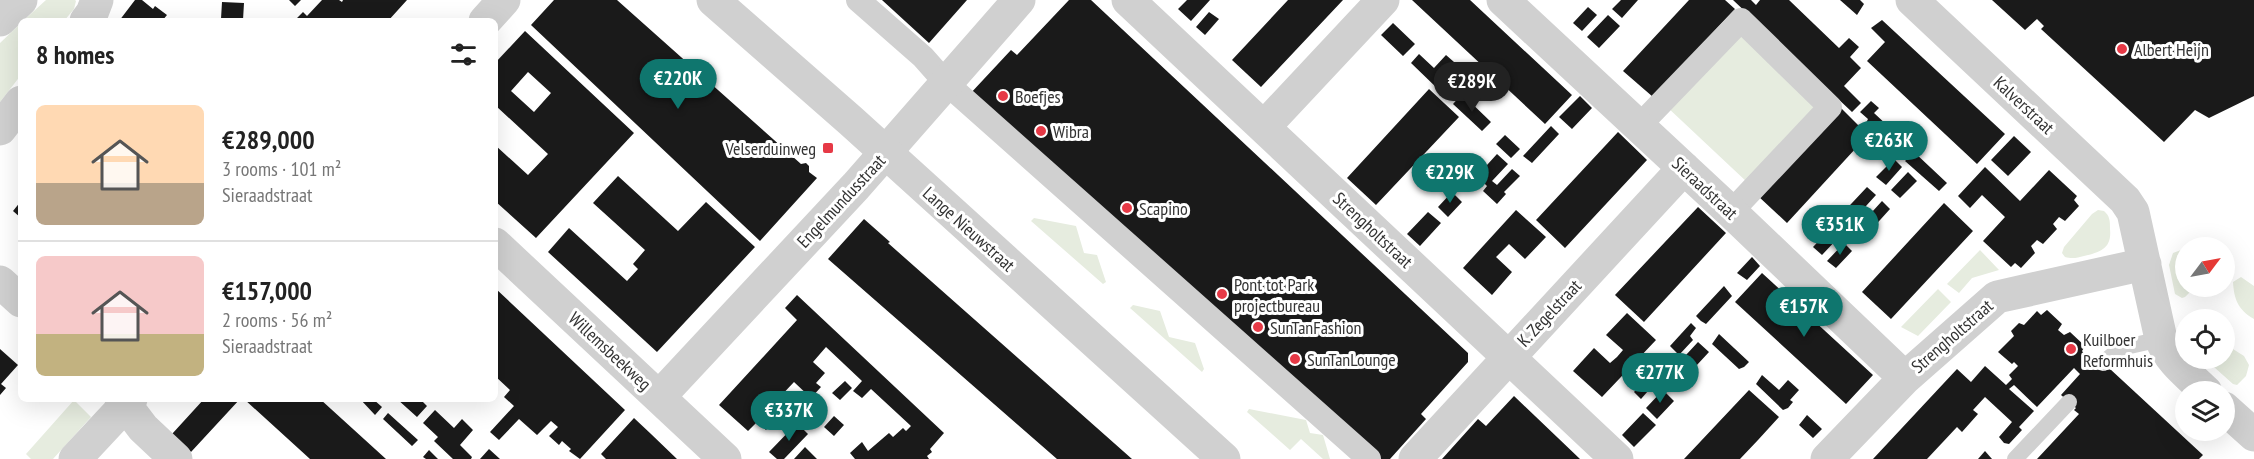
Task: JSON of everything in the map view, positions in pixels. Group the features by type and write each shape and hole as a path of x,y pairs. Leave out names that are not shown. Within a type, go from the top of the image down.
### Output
{"street":[{"path":"0,20 21,0"},
{"path":"88,18 97,0"},
{"path":"488,18 504,0"},
{"name":"Lange Nieuwstraat","path":"713,0 886,152 1224,459"},
{"path":"858,0 922,57 946,83 1369,459"},
{"name":"Engelmundusstraat","path":"659,397 886,152 1019,0"},
{"name":"Strengholtstraat","path":"1128,0 1617,459"},
{"path":"1264,127 1383,0"},
{"name":"Sieraadstraat","path":"1503,0 1905,378"},
{"name":"Kalverstraat","path":"1912,0 2125,200 2133,212 2145,264"},
{"path":"1639,126 1741,20 1830,106 1731,212"},
{"path":"0,129 18,106"},
{"name":"K. Zegelstraat","path":"1415,459 1684,168"},
{"name":"Willemsbeekweg","path":"498,247 725,459"},
{"path":"2145,264 2165,351 2194,381"},
{"name":"Strengholtstraat","path":"1827,459 1905,378 1997,297 2145,264"},
{"path":"0,282 18,298"},
{"path":"75,459 125,402"},
{"path":"127,402 143,428 176,459"},
{"path":"2235,418 2254,435"},
{"path":"2249,459 2254,454"}],"lane":[{"path":"2103,363 2121,348 2161,339"},
{"path":"2015,459 2069,402"}],"shaded area":[{"path":"46,0 76,1 74,9 66,18 26,18"},
{"path":"18,26 18,79 0,102 0,43"},
{"path":"1739,26 1819,106 1748,183 1666,106"},
{"path":"2098,210 2104,211 2109,219 2110,235 2107,245 2100,251 2090,254 2074,258 2065,257 2062,253 2064,247"},
{"path":"1034,218 1076,226 1084,253 1097,255 1106,282 1103,284 1031,221"},
{"path":"1980,250 1999,270 1972,278 1959,293 1947,284"},
{"path":"2175,252 2175,294 2169,265"},
{"path":"2241,277 2254,286 2254,319 2244,312 2236,299 2235,281"},
{"path":"1938,289 1951,302 1918,336 1901,327"},
{"path":"1133,305 1160,311 1169,337 1195,343 1204,369 1202,372 1130,308"},
{"path":"2235,350 2244,356 2249,365 2246,376 2237,385 2235,381 2230,381 2216,369 2235,369"},
{"path":"72,402 76,402 91,417 53,459 31,459 26,454"},
{"path":"1249,409 1306,420 1310,433 1323,435 1330,459 1323,459 1301,439 1290,450 1247,412"}],"building":[{"path":"135,0 142,0 153,9 155,6 167,15 164,18 121,18"},
{"path":"289,0 301,0 295,6"},
{"path":"322,0 342,2 343,0 407,0 391,18 297,18 303,12 307,16"},
{"path":"554,0 617,0 801,164 806,163 809,166 809,172 817,178 760,241 531,25"},
{"path":"882,0 967,0 929,43"},
{"path":"1069,0 1091,0 1468,353 1468,362 1421,414 1426,419 1390,459 1379,459 969,95 1011,50 1017,55"},
{"path":"1187,0 1210,0 1191,21 1178,9"},
{"path":"1288,0 1343,0 1261,87 1232,60"},
{"path":"1412,0 1470,0 1572,95 1545,124"},
{"path":"1621,0 1638,0 1622,18 1612,9"},
{"path":"1689,0 1725,0 1735,9 1653,97 1623,71"},
{"path":"1733,0 1751,0 1756,5 1760,0 1789,0 1839,48 1849,38 1859,47 1850,57 1861,68 1844,86 1861,103 1852,112"},
{"path":"1840,0 1860,0 1864,4 1857,15"},
{"path":"1992,0 2254,0 2254,96 2209,118 2195,110 2164,142 2041,29 2044,26 2037,19 2025,30"},
{"path":"222,2 244,3 243,18 221,18"},
{"path":"1588,7 1597,15 1582,31 1573,23"},
{"path":"1209,12 1219,19 1205,35 1196,27"},
{"path":"1608,15 1620,26 1599,48 1587,37"},
{"path":"1882,20 2005,134 1977,164 1867,61 1885,42 1871,28"},
{"path":"1393,23 1415,44 1403,56 1381,35"},
{"path":"525,31 634,133 536,238 498,204 498,148 528,175 548,154 498,108 498,60","holes":["528,72 551,93 534,112 511,91"]},
{"path":"1419,54 1434,68 1446,55 1454,62 1442,75 1448,81 1439,90 1411,63"},
{"path":"1429,89 1459,117 1376,205 1347,178"},
{"path":"1462,94 1491,122 1482,131 1453,104"},
{"path":"1580,96 1592,108 1572,129 1559,117"},
{"path":"1871,101 1879,108 1874,113 1903,140 1907,135 1915,142 1905,153 1898,146 1894,148 1866,123 1868,119 1860,112"},
{"path":"1841,108 1868,135 1787,223 1758,196"},
{"path":"1551,126 1559,134 1532,163 1523,156"},
{"path":"1618,132 1647,160 1565,248 1536,220"},
{"path":"1505,135 1520,149 1511,158 1496,144"},
{"path":"2014,136 2031,152 2008,176 1991,160"},
{"path":"1914,152 1947,183 1939,191 1905,161"},
{"path":"1497,154 1508,164 1492,181 1497,185 1512,169 1520,176 1504,192 1506,194 1497,204 1483,191 1487,186 1477,176"},
{"path":"1442,158 1452,167 1438,182 1428,173"},
{"path":"1894,159 1902,167 1886,185 1876,177"},
{"path":"1985,167 2020,201 2049,170 2077,196 2074,200 2079,206 2065,221 2059,217 2053,224 2057,229 2043,244 2037,240 2031,246 2035,253 2021,268 2015,263 2011,267 1983,241 2005,217 1982,195 1970,208 1958,196"},
{"path":"1908,172 1917,181 1900,198 1891,190"},
{"path":"618,176 678,231 706,202 755,247 657,352 548,252 569,228 627,281 638,269 633,264 645,250 593,203"},
{"path":"1867,187 1876,195 1846,228 1836,220"},
{"path":"1452,192 1462,202 1448,217 1438,207"},
{"path":"1882,201 1890,209 1861,241 1852,234"},
{"path":"1944,203 1973,231 1891,319 1862,292"},
{"path":"18,205 18,215 13,211"},
{"path":"1698,207 1726,233 1644,322 1615,295"},
{"path":"1516,210 1546,237 1525,259 1509,244 1496,257 1512,272 1492,295 1463,268"},
{"path":"1428,212 1441,223 1420,246 1407,234"},
{"path":"864,219 890,242 888,243 1132,459 1057,459 828,259"},
{"path":"1829,230 1838,238 1822,255 1813,247"},
{"path":"1844,243 1852,251 1836,268 1827,261"},
{"path":"1752,257 1760,266 1747,280 1737,273"},
{"path":"1762,273 1873,375 1846,404 1735,302"},
{"path":"1724,286 1732,296 1706,324 1696,316"},
{"path":"498,291 625,410 580,459 569,451 571,449 562,441 559,445 549,436 558,427 551,421 537,435 519,419 499,440 490,432 514,406 504,397 510,390 498,379"},
{"path":"797,295 944,433 930,449 932,452 927,456 929,459 855,459 850,453 862,442 868,451 889,433 893,437 903,428 906,431 911,426 871,389 862,398 853,391 862,381 826,347 813,362 825,373 816,383 821,387 811,398 794,382 777,400 780,404 771,415 776,419 766,430 757,422 748,431 719,405 797,320 785,308"},
{"path":"2047,310 2062,324 2058,330 2064,335 2070,332 2085,346 2082,351 2085,355 2083,358 2089,364 2096,356 2175,429 2175,441 2188,441 2203,455 2199,459 2037,459 2079,414 2074,410 2076,408 2061,395 2080,374 2074,368 2037,407 2014,385 2009,389 2034,411 2019,427 2022,430 2009,444 2004,443 1999,437 2012,422 1985,397 1973,410 1978,414 1962,432 1957,427 1927,459 1873,459 1957,369 1971,382 1985,366 2006,385 2012,379 2009,375 2018,366 2014,362 2012,364 1998,352 2014,336 2011,331 2019,323 2024,325 2037,311 2041,315"},
{"path":"1627,313 1656,340 1602,397 1573,371 1594,348 1610,363 1617,357 1623,350 1606,335"},
{"path":"1691,323 1696,328 1690,336 1693,340 1679,355 1670,346"},
{"path":"1719,334 1749,362 1744,367 1739,369 1712,344"},
{"path":"1698,342 1709,352 1672,392 1661,382"},
{"path":"0,349 18,365 1,384 6,388 0,395"},
{"path":"1649,371 1658,380 1649,389 1640,381"},
{"path":"1762,375 1779,390 1788,380 1799,390 1790,400 1793,402 1788,408 1783,410 1756,384"},
{"path":"845,381 852,388 840,400 832,393"},
{"path":"1641,384 1648,391 1641,399 1634,392"},
{"path":"1663,390 1674,401 1657,419 1646,408"},
{"path":"1749,390 1779,417 1758,440 1740,459 1684,459"},
{"path":"1514,396 1580,459 1442,459 1478,419 1486,426"},
{"path":"201,402 237,402 191,452 172,434"},
{"path":"247,402 323,402 386,459 310,459"},
{"path":"363,402 376,402 382,407 375,415"},
{"path":"400,402 423,402 427,406 417,417"},
{"path":"435,410 454,428 462,419 473,430 460,445 472,457 471,459 453,459 434,441 438,437 423,423"},
{"path":"388,413 418,440 412,446 383,419"},
{"path":"1643,413 1656,425 1634,447 1622,435"},
{"path":"1807,415 1822,429 1813,438 1799,425"},
{"path":"834,416 844,425 834,436 824,427"},
{"path":"634,418 677,459 606,459 601,454"},
{"path":"797,423 808,434 784,459 777,459 769,452"},
{"path":"805,447 817,459 794,459"},
{"path":"489,449 500,459 480,459"},
{"path":"429,450 438,459 423,457"},
{"path":"1985,451 1992,459 1978,459"}],"place":[{"name":"Albert Heijn","path":"2122,49"},
{"name":"Boefjes","path":"1003,96"},
{"name":"Wibra","path":"1041,131"},
{"name":"Velserduinweg","path":"828,148"},
{"name":"Scapino","path":"1127,208"},
{"name":"Pont tot Park projectbureau","path":"1222,294"},
{"name":"SunTanFashion","path":"1258,327"},
{"name":"Kuilboer Reformhuis","path":"2071,349"},
{"name":"SunTanLounge","path":"1295,359"}]}
